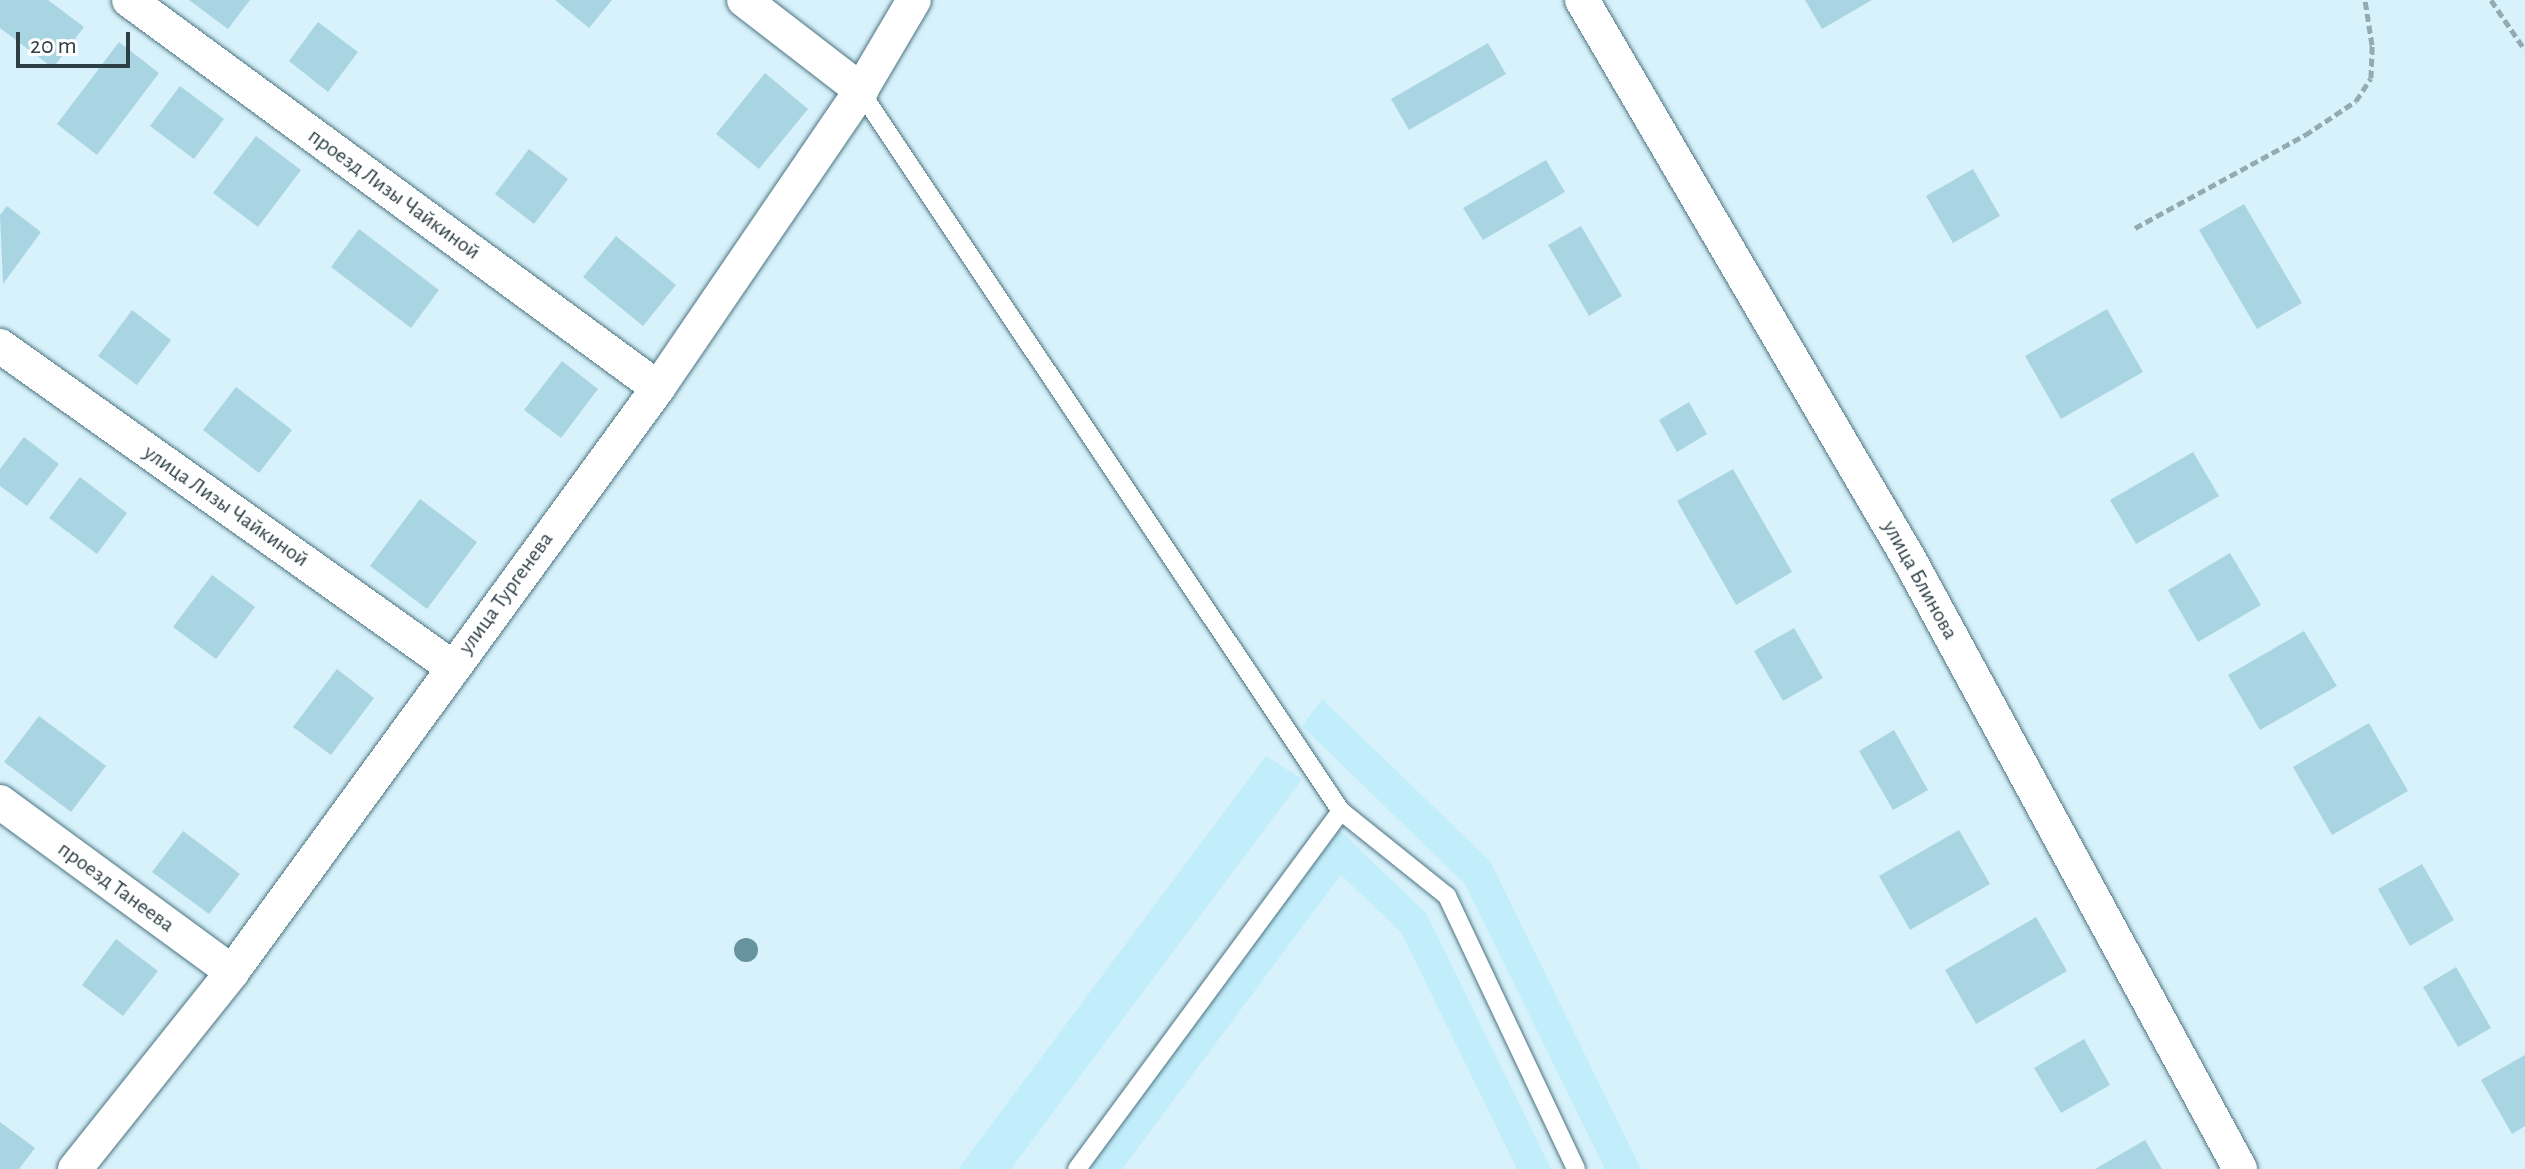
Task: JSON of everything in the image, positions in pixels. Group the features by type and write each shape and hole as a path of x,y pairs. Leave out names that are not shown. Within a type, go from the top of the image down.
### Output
{"street":[{"name":"проезд Лизы Чайкиной","path":"129,0 658,388"},
{"path":"744,0 861,90"},
{"name":"улица Тургенева","path":"75,1169 232,972 658,388 861,90 914,0"},
{"name":"улица Блинова","path":"1582,0 1909,559 2240,1169"},
{"name":"улица Лизы Чайкиной","path":"0,346 452,667"},
{"name":"проезд Танеева","path":"0,802 232,972"}],"lane":[{"path":"772,0 861,90 1341,811 1447,896 1576,1169"},
{"path":"1077,1169 1341,811"}],"path":[{"path":"2135,228 2305,135 2356,101 2371,78 2372,45 2365,0"},
{"path":"2491,0 2525,50"}],"shaded area":[{"path":"1322,699 1490,861 1641,1169 1605,1169 1465,884 1302,726"},
{"path":"1266,756 1302,779 1011,1169 958,1169"},
{"path":"1332,823 1426,913 1551,1169 1517,1169 1401,932 1341,875 1122,1169 1075,1169"}],"building":[{"path":"0,0 48,0 84,27 53,68 0,28"},
{"path":"189,0 250,0 228,29"},
{"path":"555,0 612,0 589,28"},
{"path":"1805,0 1872,0 1822,29"},
{"path":"318,22 358,52 328,92 289,61"},
{"path":"119,42 159,73 97,155 57,124"},
{"path":"1488,43 1506,74 1409,130 1391,99"},
{"path":"765,73 808,109 759,169 716,134"},
{"path":"180,86 224,119 194,159 150,126"},
{"path":"256,136 301,170 258,227 213,193"},
{"path":"529,149 568,179 534,224 495,194"},
{"path":"1546,160 1565,192 1483,240 1463,208"},
{"path":"1973,169 2000,216 1953,243 1926,196"},
{"path":"2244,204 2302,303 2257,329 2199,230"},
{"path":"7,206 41,232 3,284 0,215"},
{"path":"1581,226 1622,296 1589,316 1548,245"},
{"path":"359,229 439,290 411,328 331,267"},
{"path":"616,236 676,285 643,326 583,277"},
{"path":"2107,309 2143,372 2061,419 2025,356"},
{"path":"132,310 171,340 137,385 98,356"},
{"path":"562,361 598,389 561,438 524,410"},
{"path":"236,387 292,430 259,473 203,430"},
{"path":"1689,402 1707,434 1677,452 1659,420"},
{"path":"24,437 59,464 27,506 0,486 0,469"},
{"path":"2193,452 2219,496 2136,544 2110,500"},
{"path":"1733,469 1792,572 1736,605 1677,501"},
{"path":"80,477 127,513 97,554 49,518"},
{"path":"420,499 477,542 427,609 370,566"},
{"path":"2230,553 2261,605 2198,642 2168,590"},
{"path":"212,575 255,607 216,659 173,627"},
{"path":"1794,628 1823,678 1783,701 1754,651"},
{"path":"2304,631 2337,686 2260,730 2228,675"},
{"path":"337,669 374,698 331,755 293,727"},
{"path":"39,716 106,766 71,812 4,762"},
{"path":"2369,723 2408,791 2332,835 2293,767"},
{"path":"1894,730 1928,790 1893,810 1859,751"},
{"path":"1959,830 1990,884 1910,930 1879,876"},
{"path":"183,831 240,874 209,914 152,872"},
{"path":"2422,864 2454,920 2410,946 2378,889"},
{"path":"2036,917 2067,971 1976,1024 1945,970"},
{"path":"116,939 158,971 123,1016 82,985"},
{"path":"2456,967 2491,1028 2458,1047 2423,987"},
{"path":"2084,1039 2110,1085 2061,1113 2034,1068"},
{"path":"2525,1055 2525,1126 2512,1134 2481,1080"},
{"path":"0,1122 35,1148 19,1169 0,1169"},
{"path":"2145,1140 2162,1169 2095,1169"}]}
